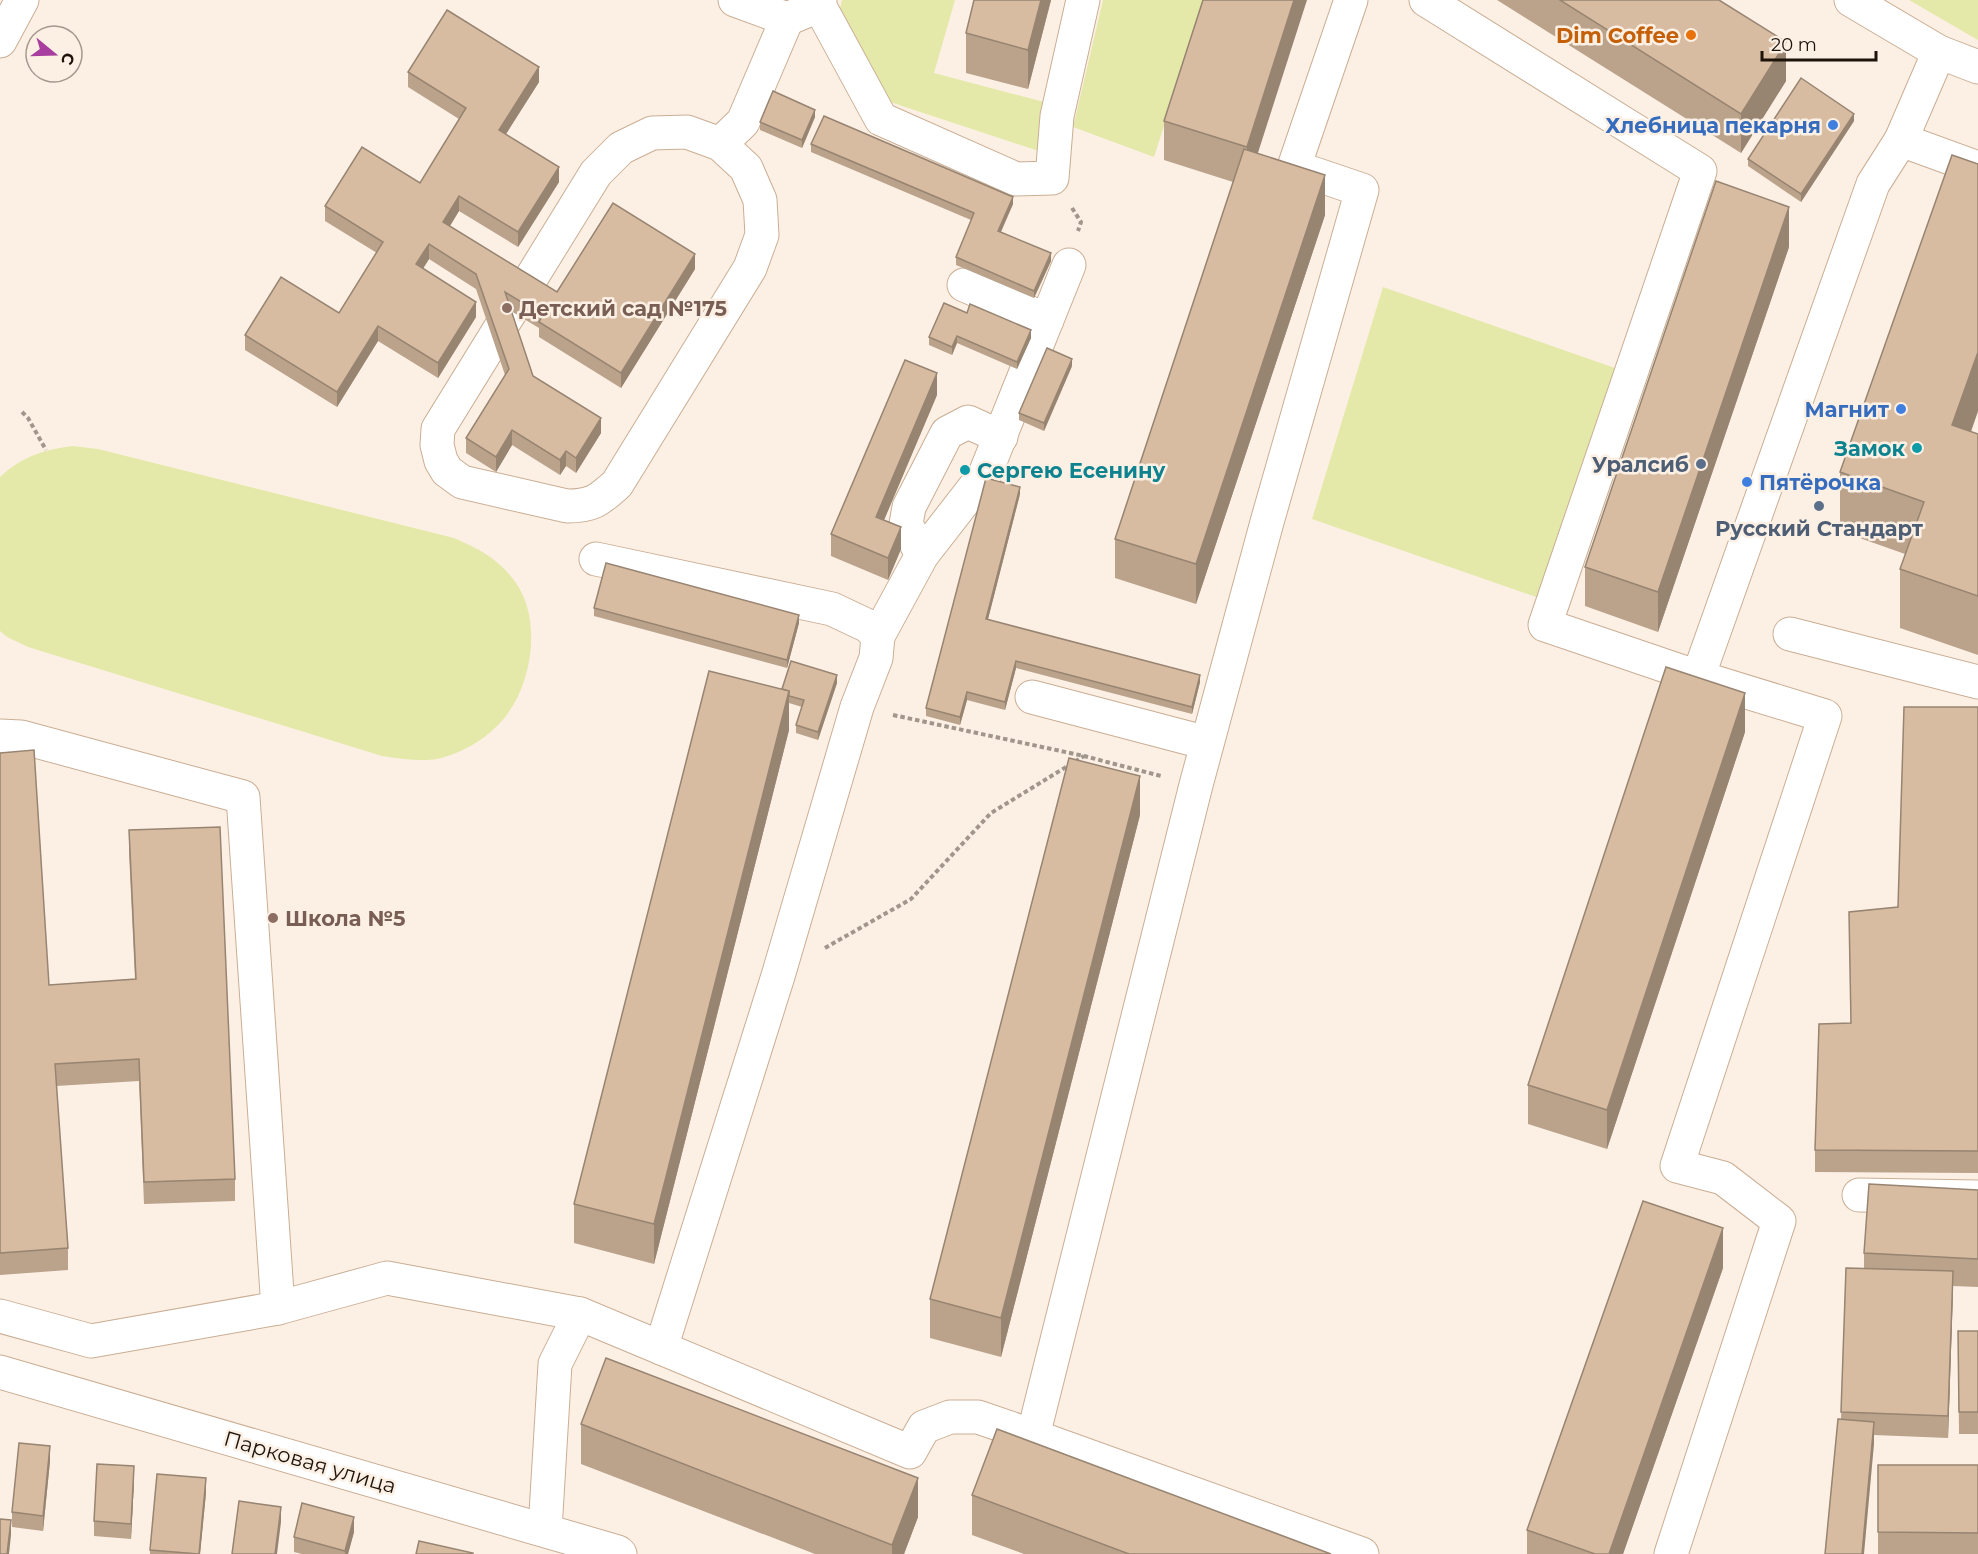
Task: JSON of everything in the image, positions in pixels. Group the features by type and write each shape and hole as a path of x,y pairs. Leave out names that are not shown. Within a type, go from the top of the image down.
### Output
{"street":[{"path":"0,41 22,0"},
{"path":"735,0 787,19"},
{"path":"720,144 743,122 787,19 819,2 880,119 1016,179 1052,178 1057,116 1083,0"},
{"path":"1033,1436 1207,743 1267,522 1362,190 1294,167 1351,0"},
{"path":"1426,0 1700,171 1545,625 1698,677 1825,716 1677,1166 1724,1178 1779,1221 1671,1554"},
{"path":"1851,0 1939,52 1978,67"},
{"path":"1698,677 1873,184 1901,140 1939,52"},
{"path":"1939,52 1978,62"},
{"path":"687,132 720,144 746,168 760,200 762,235 750,268 617,484 601,498 585,506 567,506 462,482 447,471 437,445 438,429 596,173 621,148 652,133 687,132"},
{"path":"1901,140 1978,168"},
{"path":"661,1348 778,976 857,707 876,658 878,636 922,555 985,474 1069,265"},
{"path":"964,285 1047,320"},
{"path":"922,555 906,524 909,507 947,433 968,422 1001,437"},
{"path":"596,559 832,609 868,626 878,636"},
{"path":"1790,634 1978,682"},
{"path":"1032,697 1207,743"},
{"path":"0,736 21,737 243,797 278,1308"},
{"path":"1859,1194 1978,1197"},
{"path":"0,1316 91,1341 278,1308 387,1278 580,1314 910,1452 924,1427 950,1417 978,1417 1362,1554"},
{"path":"545,1530 555,1364 580,1314"},
{"name":"Парковая улица","path":"0,1372 618,1551 620,1554"}],"path":[{"path":"1052,178 1081,222 1069,265"},
{"path":"22,412 28,418 46,450"},
{"path":"857,707 1084,756 1196,785"},
{"path":"778,976 911,899 991,813 1084,756"}],"green space":[{"path":"842,0 955,0 934,73 1063,107 1051,155 890,102 837,20"},
{"path":"1103,0 1204,0 1154,157 1073,127"},
{"path":"1909,0 1978,0 1978,40"},
{"path":"1383,287 1615,368 1539,598 1312,519"},
{"path":"73,446 98,449 454,538 481,551 503,568 516,583 525,599 530,618 530,658 518,697 508,713 491,732 466,749 437,759 406,759 382,756 28,647 7,637 0,631 0,477 34,455"}],"building":[{"path":"974,0 1041,0 1028,50 966,33"},
{"path":"1203,0 1294,0 1247,147 1164,121"},
{"path":"1560,0 1719,0 1786,42 1741,114"},
{"path":"447,10 539,67 499,130 559,167 518,232 459,196 443,222 557,292 613,203 695,254 621,373 539,322 543,315 505,292 533,376 601,418 576,458 566,451 560,460 512,430 496,457 466,438 509,369 476,274 429,244 416,264 476,302 438,363 378,326 337,392 245,335 281,277 339,313 383,242 325,206 362,147 420,183 466,108 408,72"},
{"path":"1801,78 1854,114 1801,194 1748,159"},
{"path":"773,91 815,110 802,140 760,122"},
{"path":"824,116 1013,197 998,231 1051,253 1034,291 956,257 974,213 811,144"},
{"path":"1244,149 1325,175 1196,564 1115,539"},
{"name":"Замок","path":"1952,155 1978,164 1978,352 1952,425 1978,434 1978,596 1900,569 1924,502 1840,472"},
{"path":"1716,181 1789,207 1658,592 1585,567"},
{"path":"944,303 967,313 970,304 1031,330 1017,362 957,336 952,347 929,337"},
{"path":"1047,348 1072,359 1044,423 1019,413"},
{"path":"905,360 937,373 876,517 901,527 888,558 831,534"},
{"path":"986,478 1020,487 986,619 1200,675 1192,707 1016,661 1005,702 967,692 960,717 926,708"},
{"path":"606,563 799,615 787,660 594,608"},
{"path":"791,661 837,675 818,732 796,725 804,700 789,696 789,691 782,689"},
{"path":"1666,667 1745,693 1607,1110 1528,1085"},
{"path":"709,671 789,691 654,1224 574,1204"},
{"path":"1904,707 1978,707 1978,1151 1815,1150 1819,1024 1851,1023 1849,912 1898,907"},
{"path":"34,750 49,985 136,979 129,830 220,827 235,1179 144,1182 139,1059 55,1064 68,1248 0,1253 0,753"},
{"path":"1069,758 1140,776 1001,1318 930,1299"},
{"path":"1869,1184 1978,1190 1978,1259 1864,1253"},
{"path":"1643,1201 1723,1228 1609,1554 1595,1554 1527,1530"},
{"path":"1846,1268 1953,1271 1948,1416 1841,1412"},
{"path":"1958,1331 1978,1331 1978,1412 1959,1412"},
{"path":"606,1358 918,1478 892,1545 581,1424"},
{"path":"1838,1419 1874,1422 1862,1554 1825,1554"},
{"path":"997,1429 1331,1554 1129,1554 972,1495"},
{"path":"19,1443 50,1446 43,1516 12,1512"},
{"path":"97,1464 134,1466 131,1524 94,1521"},
{"path":"1878,1465 1978,1465 1978,1533 1878,1532"},
{"path":"157,1474 206,1478 199,1554 150,1550"},
{"path":"239,1501 281,1507 275,1554 232,1554"},
{"path":"302,1503 354,1517 345,1551 294,1537"},
{"path":"0,1519 11,1520 7,1554 0,1554"},
{"path":"419,1541 473,1553 473,1554 416,1554"}],"place":[{"name":"Dim Coffee","path":"1691,35"},
{"name":"Хлебница пекарня","path":"1833,125"},
{"name":"Детский сад №175","path":"507,308"},
{"name":"Магнит","path":"1901,409"},
{"name":"Замок","path":"1917,448"},
{"name":"Уралсиб","path":"1701,464"},
{"name":"Сергею Есенину","path":"965,470"},
{"name":"Пятёрочка","path":"1747,482"},
{"name":"Русский Стандарт","path":"1819,506"},
{"name":"Школа №5","path":"273,918"}]}
